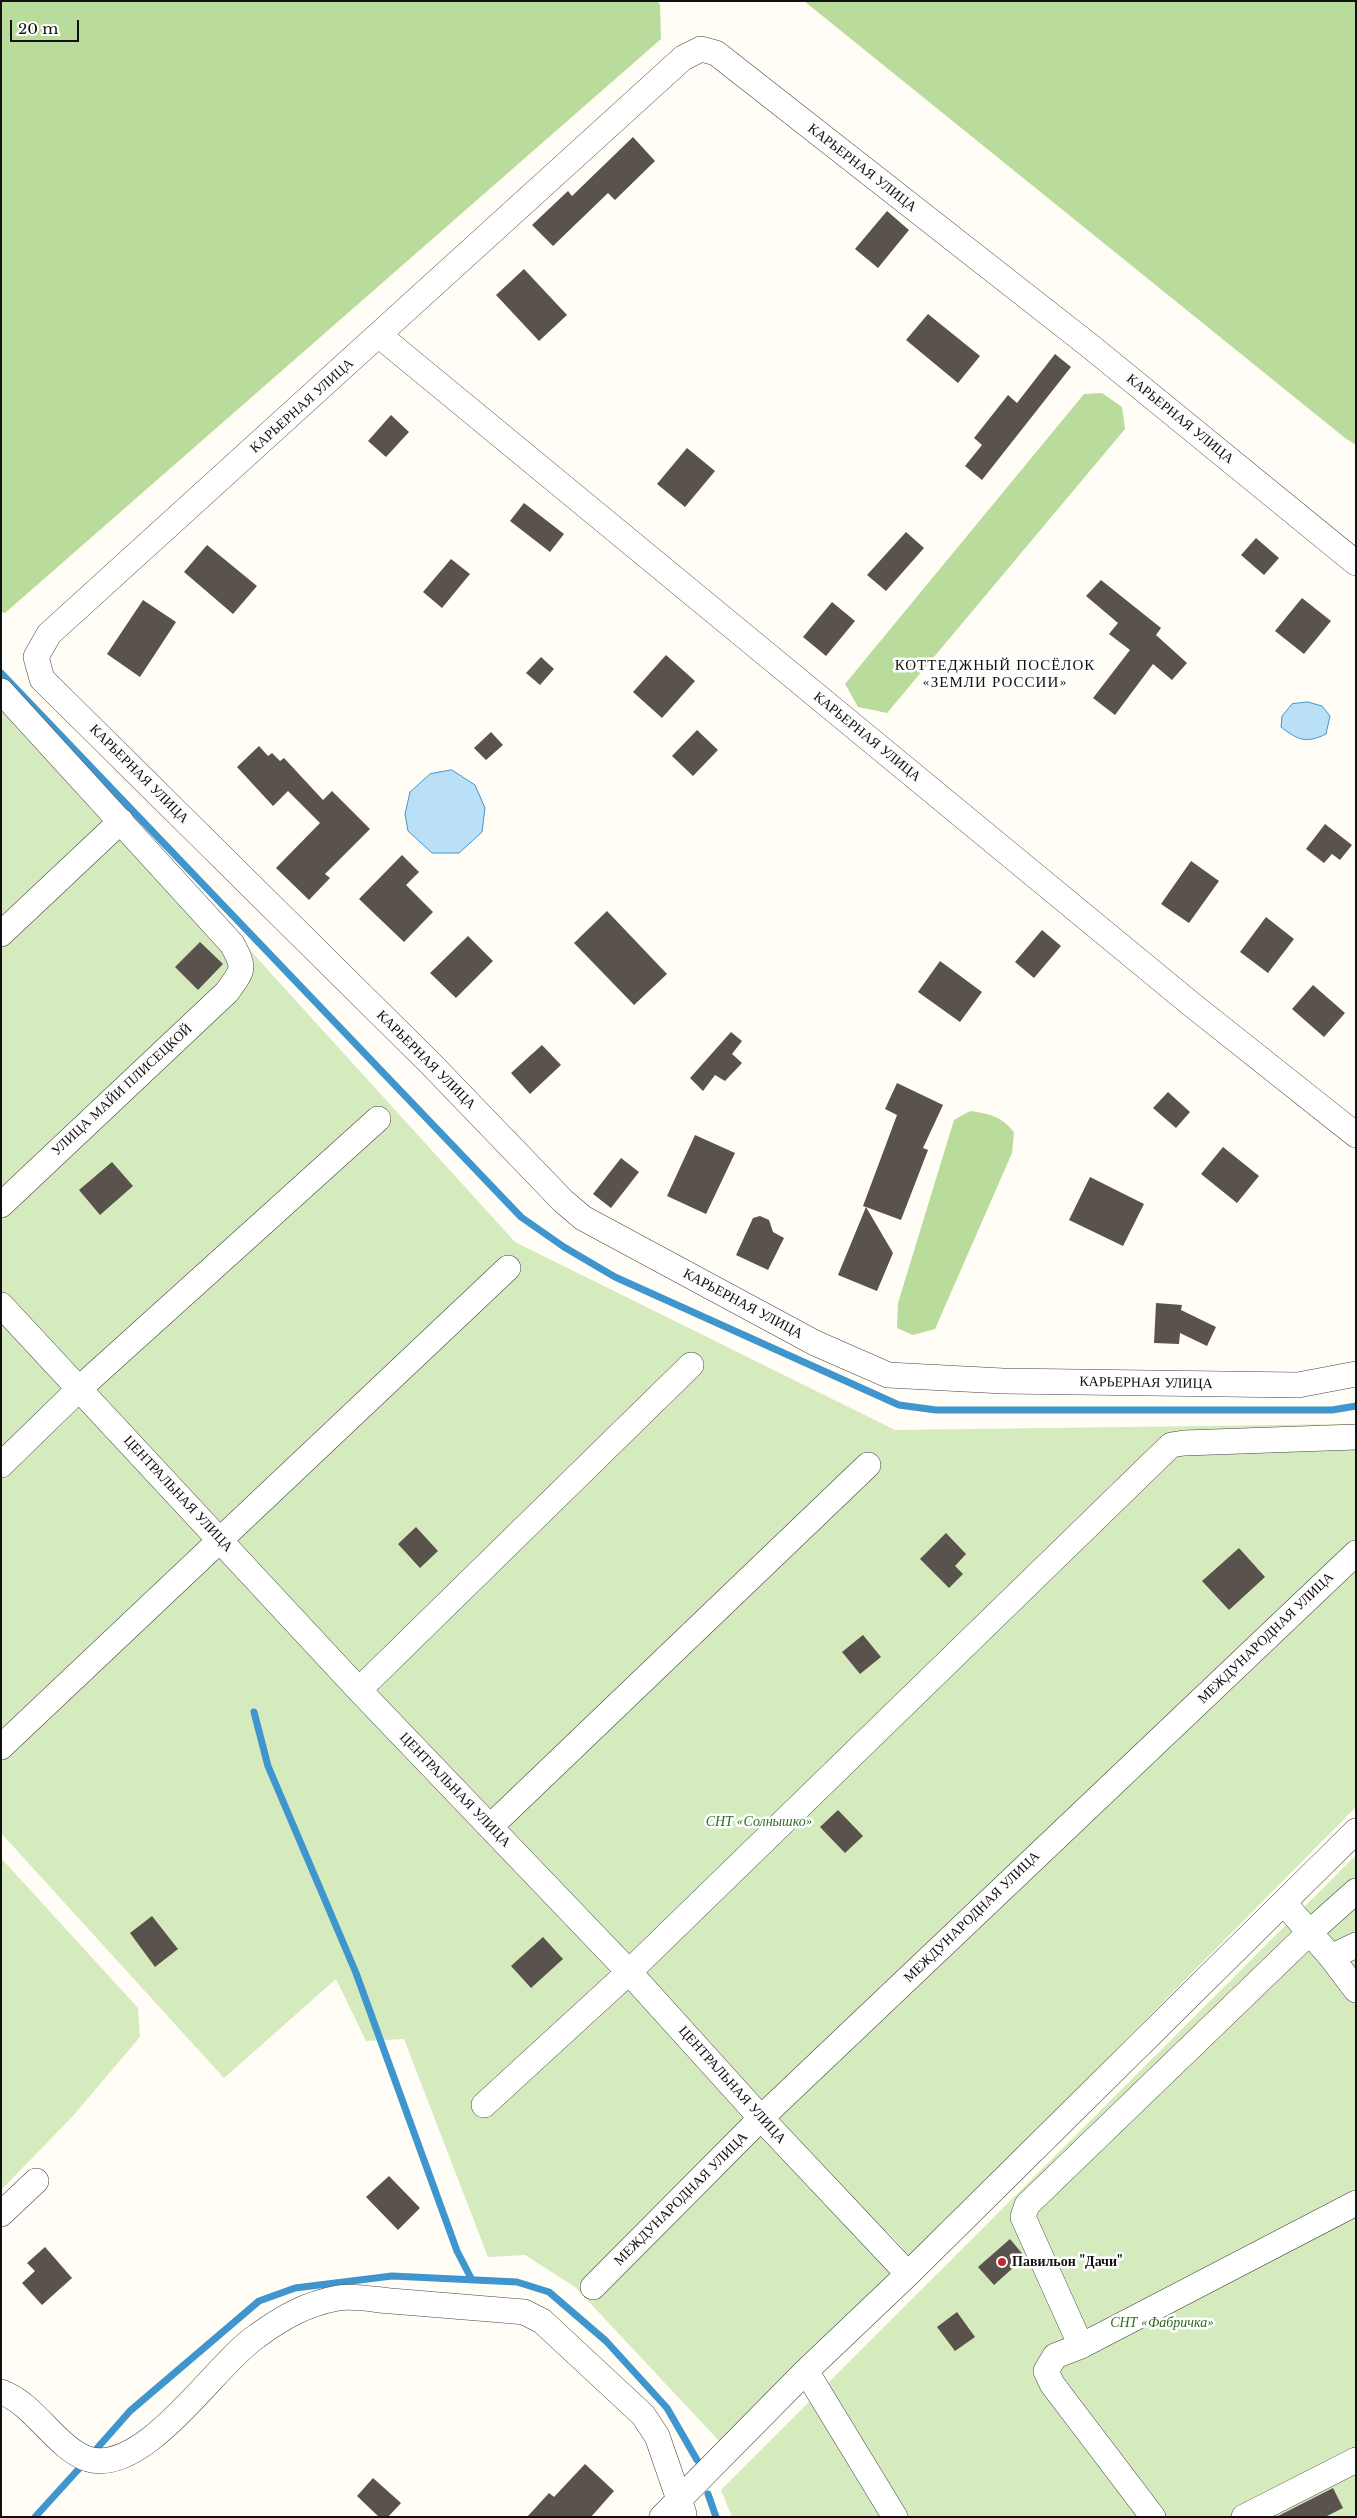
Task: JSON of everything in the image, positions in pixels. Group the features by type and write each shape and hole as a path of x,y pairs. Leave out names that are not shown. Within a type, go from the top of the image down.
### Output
{"street":[{"name":"КАРЬЕРНАЯ УЛИЦА","path":"1356,563 1083,340 716,54 701,49 683,58 380,336 49,634 36,657 42,679 430,1062 563,1201 583,1218 816,1343 888,1375 1003,1381 1298,1385 1356,1374"},
{"name":"КАРЬЕРНАЯ УЛИЦА","path":"380,336 1191,1004 1356,1135"},
{"path":"1,691 121,821 1,934"},
{"name":"УЛИЦА МАЙИ ПЛИСЕЦКОЙ","path":"1,1205 227,992 240,973 242,962 232,944 121,821"},
{"path":"1,1465 80,1388 378,1119"},
{"path":"1,1747 222,1541 508,1268"},
{"name":"ЦЕНТРАЛЬНАЯ УЛИЦА","path":"1,1305 222,1541 358,1690 629,1972 761,2118 908,2274"},
{"path":"358,1690 691,1365"},
{"path":"484,2105 629,1972 1171,1445 1356,1437"},
{"path":"490,1827 868,1465"},
{"name":"МЕЖДУНАРОДНАЯ УЛИЦА","path":"593,2287 761,2118 1356,1553"},
{"path":"675,2511 806,2371 908,2274 1356,1831"},
{"path":"1081,2346 1023,2217 1027,2205 1310,1932 1356,1891"},
{"path":"1284,1903 1331,1957 1356,1990"},
{"path":"1331,1957 1356,1945"},
{"path":"1,2214 36,2180"},
{"path":"1154,2517 1052,2384 1046,2371 1055,2356 1081,2346 1356,2203"},
{"path":"1,2392 18,2401 69,2447 88,2458 103,2460 134,2452 161,2430 254,2337 298,2309 340,2297 524,2312 542,2321 643,2415 656,2436 675,2511"},
{"path":"806,2371 895,2517"},
{"path":"1244,2517 1356,2460"}],"green space":[{"path":"1,1 656,1 660,4 661,39 5,613 1,612"},
{"path":"804,1 1356,1 1356,445 1345,438"},
{"path":"1102,393 1122,407 1125,429 887,713 858,707 845,684 1084,394"},
{"name":"СНТ «Солнышко»","path":"1,676 515,1242 895,1430 1356,1424 1356,1807 911,2257 887,2231 877,2241 892,2275 720,2442 575,2287 525,2255 488,2257 404,2039 366,2041 336,1979 224,2078 1,1833"},
{"path":"970,1111 1000,1119 1014,1132 1012,1153 935,1329 913,1335 897,1328 898,1303 954,1120"},
{"name":"СНТ «Фабричка»","path":"1356,1855 1356,2517 732,2517 721,2490"},
{"path":"1,1858 138,2008 140,2037 72,2117 1,2190"}],"water":[{"path":"1308,702 1322,706 1330,716 1326,734 1307,740 1297,738 1281,727 1282,716 1292,704"},
{"path":"452,770 475,785 485,808 482,832 459,853 432,853 408,831 405,814 410,792 430,774"}],"building":[{"path":"633,137 655,161 615,200 608,193 553,246 532,225 568,191 572,196"},
{"path":"887,211 909,230 878,268 855,249"},
{"path":"524,269 567,315 539,341 496,295"},
{"path":"928,314 980,356 958,383 906,340"},
{"path":"1055,354 1071,367 982,480 965,466 982,445 974,438 1008,395 1017,403"},
{"path":"391,415 409,432 386,457 368,441"},
{"path":"687,448 715,471 685,507 657,484"},
{"path":"524,503 564,534 550,552 510,521"},
{"path":"906,532 924,548 886,591 867,575"},
{"path":"1256,538 1279,558 1264,575 1241,555"},
{"path":"207,545 257,586 233,614 184,572"},
{"path":"451,559 470,574 442,608 423,592"},
{"path":"1101,580 1161,628 1156,635 1187,663 1172,680 1153,664 1115,715 1093,698 1130,650 1109,634 1118,623 1086,596"},
{"path":"1302,598 1331,621 1304,654 1275,631"},
{"path":"143,600 176,622 140,677 107,654"},
{"path":"832,602 855,621 826,656 803,637"},
{"path":"666,655 695,681 662,718 633,692"},
{"path":"541,657 554,669 540,685 526,673"},
{"path":"697,730 718,750 693,776 672,756"},
{"path":"491,732 503,745 486,760 474,748"},
{"path":"259,746 268,756 272,753 280,761 284,758 323,800 332,791 370,829 325,874 330,878 309,900 276,868 320,823 288,791 273,806 237,767"},
{"path":"1325,824 1352,845 1340,860 1332,854 1324,863 1306,849"},
{"path":"402,855 419,872 406,885 433,912 404,942 359,899"},
{"path":"1191,861 1219,881 1189,923 1161,904"},
{"path":"607,911 667,974 634,1005 574,943"},
{"path":"1266,917 1294,939 1268,973 1240,952"},
{"path":"1042,930 1061,946 1034,978 1015,962"},
{"path":"468,936 493,961 456,998 430,973"},
{"path":"200,942 223,964 198,990 175,967"},
{"path":"940,961 982,992 960,1022 918,992"},
{"path":"1313,985 1345,1013 1324,1037 1292,1009"},
{"path":"731,1032 742,1041 732,1054 742,1063 725,1081 715,1075 703,1091 690,1078"},
{"path":"542,1045 561,1065 530,1094 511,1073"},
{"path":"897,1083 943,1105 923,1148 928,1150 901,1220 863,1206 897,1115 885,1109"},
{"path":"1168,1092 1190,1112 1176,1128 1153,1108"},
{"path":"695,1135 735,1153 706,1214 667,1196"},
{"path":"1223,1147 1259,1176 1237,1203 1201,1174"},
{"path":"621,1158 639,1172 611,1208 593,1194"},
{"path":"112,1162 133,1186 100,1215 79,1190"},
{"path":"1090,1177 1144,1204 1123,1246 1069,1220"},
{"path":"866,1207 893,1253 877,1291 838,1275"},
{"path":"760,1216 769,1220 773,1232 784,1238 768,1270 736,1255 753,1218"},
{"path":"1156,1303 1182,1305 1181,1310 1216,1327 1207,1346 1180,1333 1179,1344 1154,1343"},
{"path":"416,1527 438,1551 420,1568 398,1544"},
{"path":"946,1533 966,1554 955,1566 963,1574 949,1588 920,1559"},
{"path":"1239,1548 1265,1577 1229,1610 1202,1581"},
{"path":"863,1635 881,1657 860,1674 842,1652"},
{"path":"838,1810 863,1836 845,1853 820,1827"},
{"path":"152,1916 178,1949 155,1967 130,1933"},
{"path":"543,1937 563,1959 531,1988 511,1966"},
{"path":"389,2176 420,2208 398,2230 366,2197"},
{"name":"Павильон \"Дачи\"","path":"1010,2239 1025,2257 994,2285 978,2267"},
{"path":"45,2247 72,2278 42,2305 22,2283 35,2271 27,2263"},
{"path":"957,2312 975,2337 955,2351 937,2327"},
{"path":"585,2464 614,2491 591,2517 527,2517 549,2493 554,2497"},
{"path":"373,2478 401,2503 388,2517 379,2517 357,2496"},
{"path":"1333,2488 1343,2508 1325,2517 1276,2517"}],"waterway":[{"path":"1,673 521,1217 564,1247 615,1277 899,1405 936,1410 1332,1410 1356,1406"},
{"path":"254,1712 268,1766 356,1973 457,2251 472,2280"},
{"path":"92,2454 130,2411 259,2301 295,2288 392,2276 517,2282 549,2292 606,2341 667,2408 697,2460"},
{"path":"35,2517 85,2462"},
{"path":"708,2494 716,2517"}],"place":[{"name":"Павильон \"Дачи\"","path":"1002,2262"}],"district":[{"name":"КОТТЕДЖНЫЙ ПОСЁЛОК «ЗЕМЛИ РОССИИ»","path":"995,674"}]}
